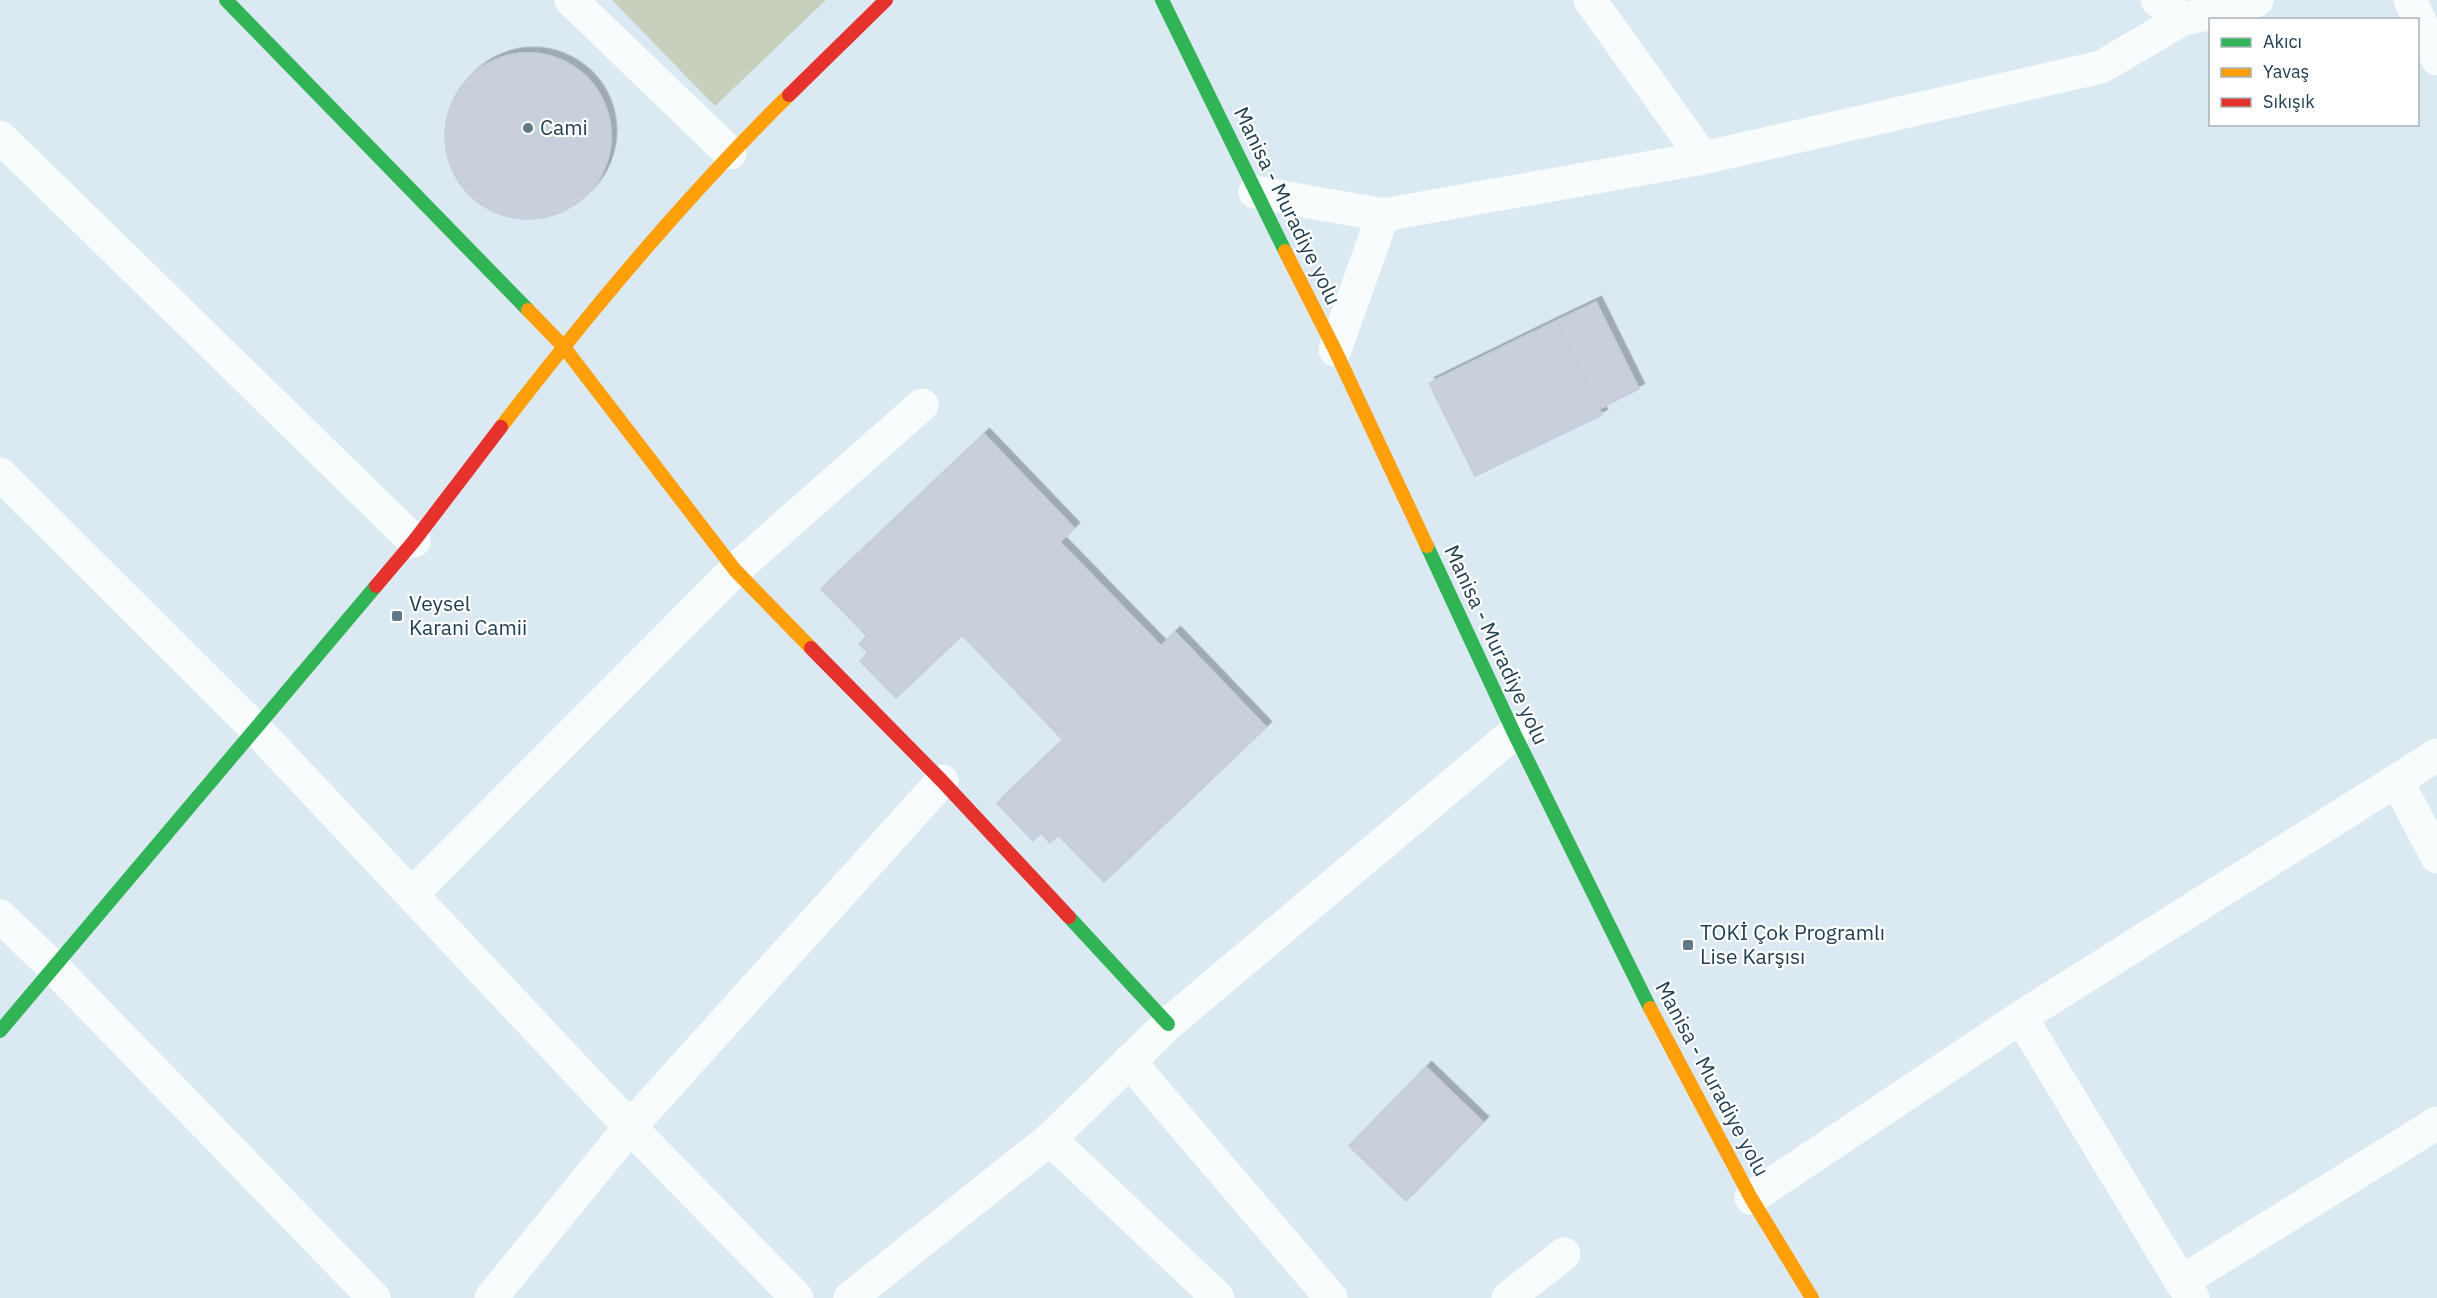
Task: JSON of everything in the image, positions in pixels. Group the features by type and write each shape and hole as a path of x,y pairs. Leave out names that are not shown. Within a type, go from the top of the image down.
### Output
{"street":[{"path":"226,0 563,346 735,570 942,782 1168,1024"},
{"path":"572,0 730,153"},
{"path":"0,1031 55,969 414,541 563,346 644,250 730,153 886,0"},
{"name":"Manisa - Muradiye yolu","path":"1162,0 1335,350 1514,733 1632,974 1751,1198 1812,1298"},
{"path":"1590,0 1702,158"},
{"path":"2157,0 2183,19"},
{"path":"1255,192 1383,215 1702,158 2101,67 2183,19 2242,7 2257,0"},
{"path":"2410,0 2418,18"},
{"path":"2419,20 2437,59"},
{"path":"0,136 414,541"},
{"path":"1335,350 1383,215"},
{"path":"412,894 735,570 922,405"},
{"path":"0,474 255,728 630,1127 798,1298"},
{"path":"850,1298 1050,1139 1168,1024 1514,733"},
{"path":"1751,1198 2021,1017 2437,755"},
{"path":"2397,781 2437,857"},
{"path":"491,1298 630,1127 942,782"},
{"path":"0,916 55,969 374,1298"},
{"path":"2021,1017 2187,1290 2437,1123"},
{"path":"1129,1061 1331,1298"},
{"path":"1050,1139 1218,1298"},
{"path":"1508,1298 1564,1254"}],"green space":[{"path":"612,0 826,0 715,106"}],"building":[{"name":"Cami","path":"528,53 544,54 560,59 587,77 605,104 610,120 610,152 605,168 587,195 560,213 544,218 528,219 512,218 496,213 469,195 451,168 446,152 445,136 446,120 451,104 469,77 496,59 512,54"},
{"path":"1596,302 1639,389 1599,409 1556,321"},
{"path":"1556,321 1602,415 1475,476 1429,383"},
{"path":"984,434 1074,528 1060,542 1161,646 1175,632 1266,727 1104,882 1058,835 1050,843 1041,833 1033,841 997,803 1063,740 962,635 896,698 860,661 868,653 859,644 867,636 821,589"},
{"path":"1426,1067 1483,1122 1406,1201 1349,1146"}],"traffic: fast":[{"path":"226,0 528,310"},
{"path":"1162,0 1285,251"},
{"path":"1427,546 1514,733 1650,1008"},
{"path":"0,1031 376,586"},
{"path":"1069,917 1168,1024"}],"traffic: slow":[{"path":"501,427 639,256 712,174 789,95"},
{"path":"1285,251 1335,350 1427,546"},
{"path":"528,310 563,346 735,570 811,648"},
{"path":"1650,1008 1751,1198 1812,1298"}],"traffic: jam":[{"path":"789,95 886,0"},
{"path":"376,586 414,541 501,427"},
{"path":"811,648 942,781 1069,917"}],"place":[{"name":"Cami","path":"528,128"},
{"name":"Veysel Karani Camii","path":"397,616"},
{"name":"TOKİ Çok Programlı Lise Karşısı","path":"1688,945"}]}
